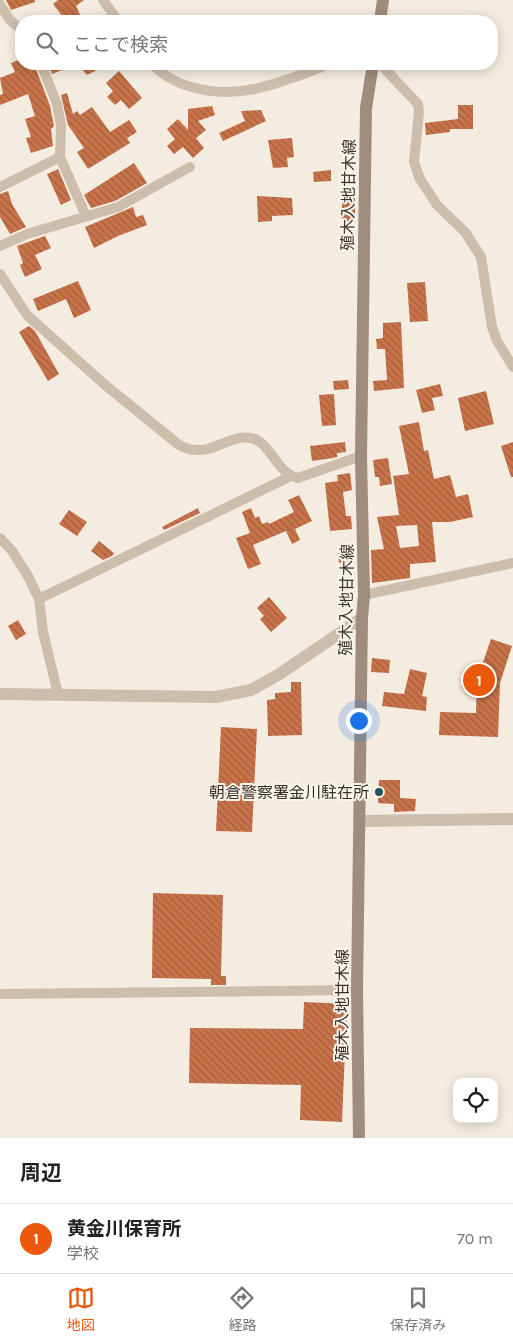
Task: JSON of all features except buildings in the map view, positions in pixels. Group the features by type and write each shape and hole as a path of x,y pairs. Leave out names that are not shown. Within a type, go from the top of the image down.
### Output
{"main road":[{"path":"381,15 383,0"},
{"name":"殖木入地甘木線","path":"359,1138 357,990 361,821 362,618 364,595 361,456 366,108 372,70"}],"street":[{"path":"103,0 114,15"},
{"path":"0,4 9,19 15,24"},
{"path":"43,70 57,104 61,125 60,157 86,216"},
{"path":"160,70 177,83 209,92 238,93 263,88 313,70"},
{"path":"386,70 418,104 419,112 414,162 420,178 437,205 465,232 482,257 492,327 497,341 513,367"},
{"path":"0,187 60,157"},
{"path":"0,246 27,234 118,207 190,167"},
{"path":"0,274 27,315 104,384 179,445 188,450 202,451 241,439 252,438 261,443 282,469 291,476 298,478 361,456"},
{"path":"38,599 291,476"},
{"path":"0,538 22,568 38,599 43,632 58,694"},
{"path":"364,595 513,563"},
{"path":"0,694 216,697 251,690 278,675 362,618"},
{"path":"361,821 513,819"},
{"path":"0,994 357,990"}],"place":[{"name":"黄金川保育所","path":"479,680"},
{"name":"朝倉警察署金川駐在所","path":"379,792"}]}
